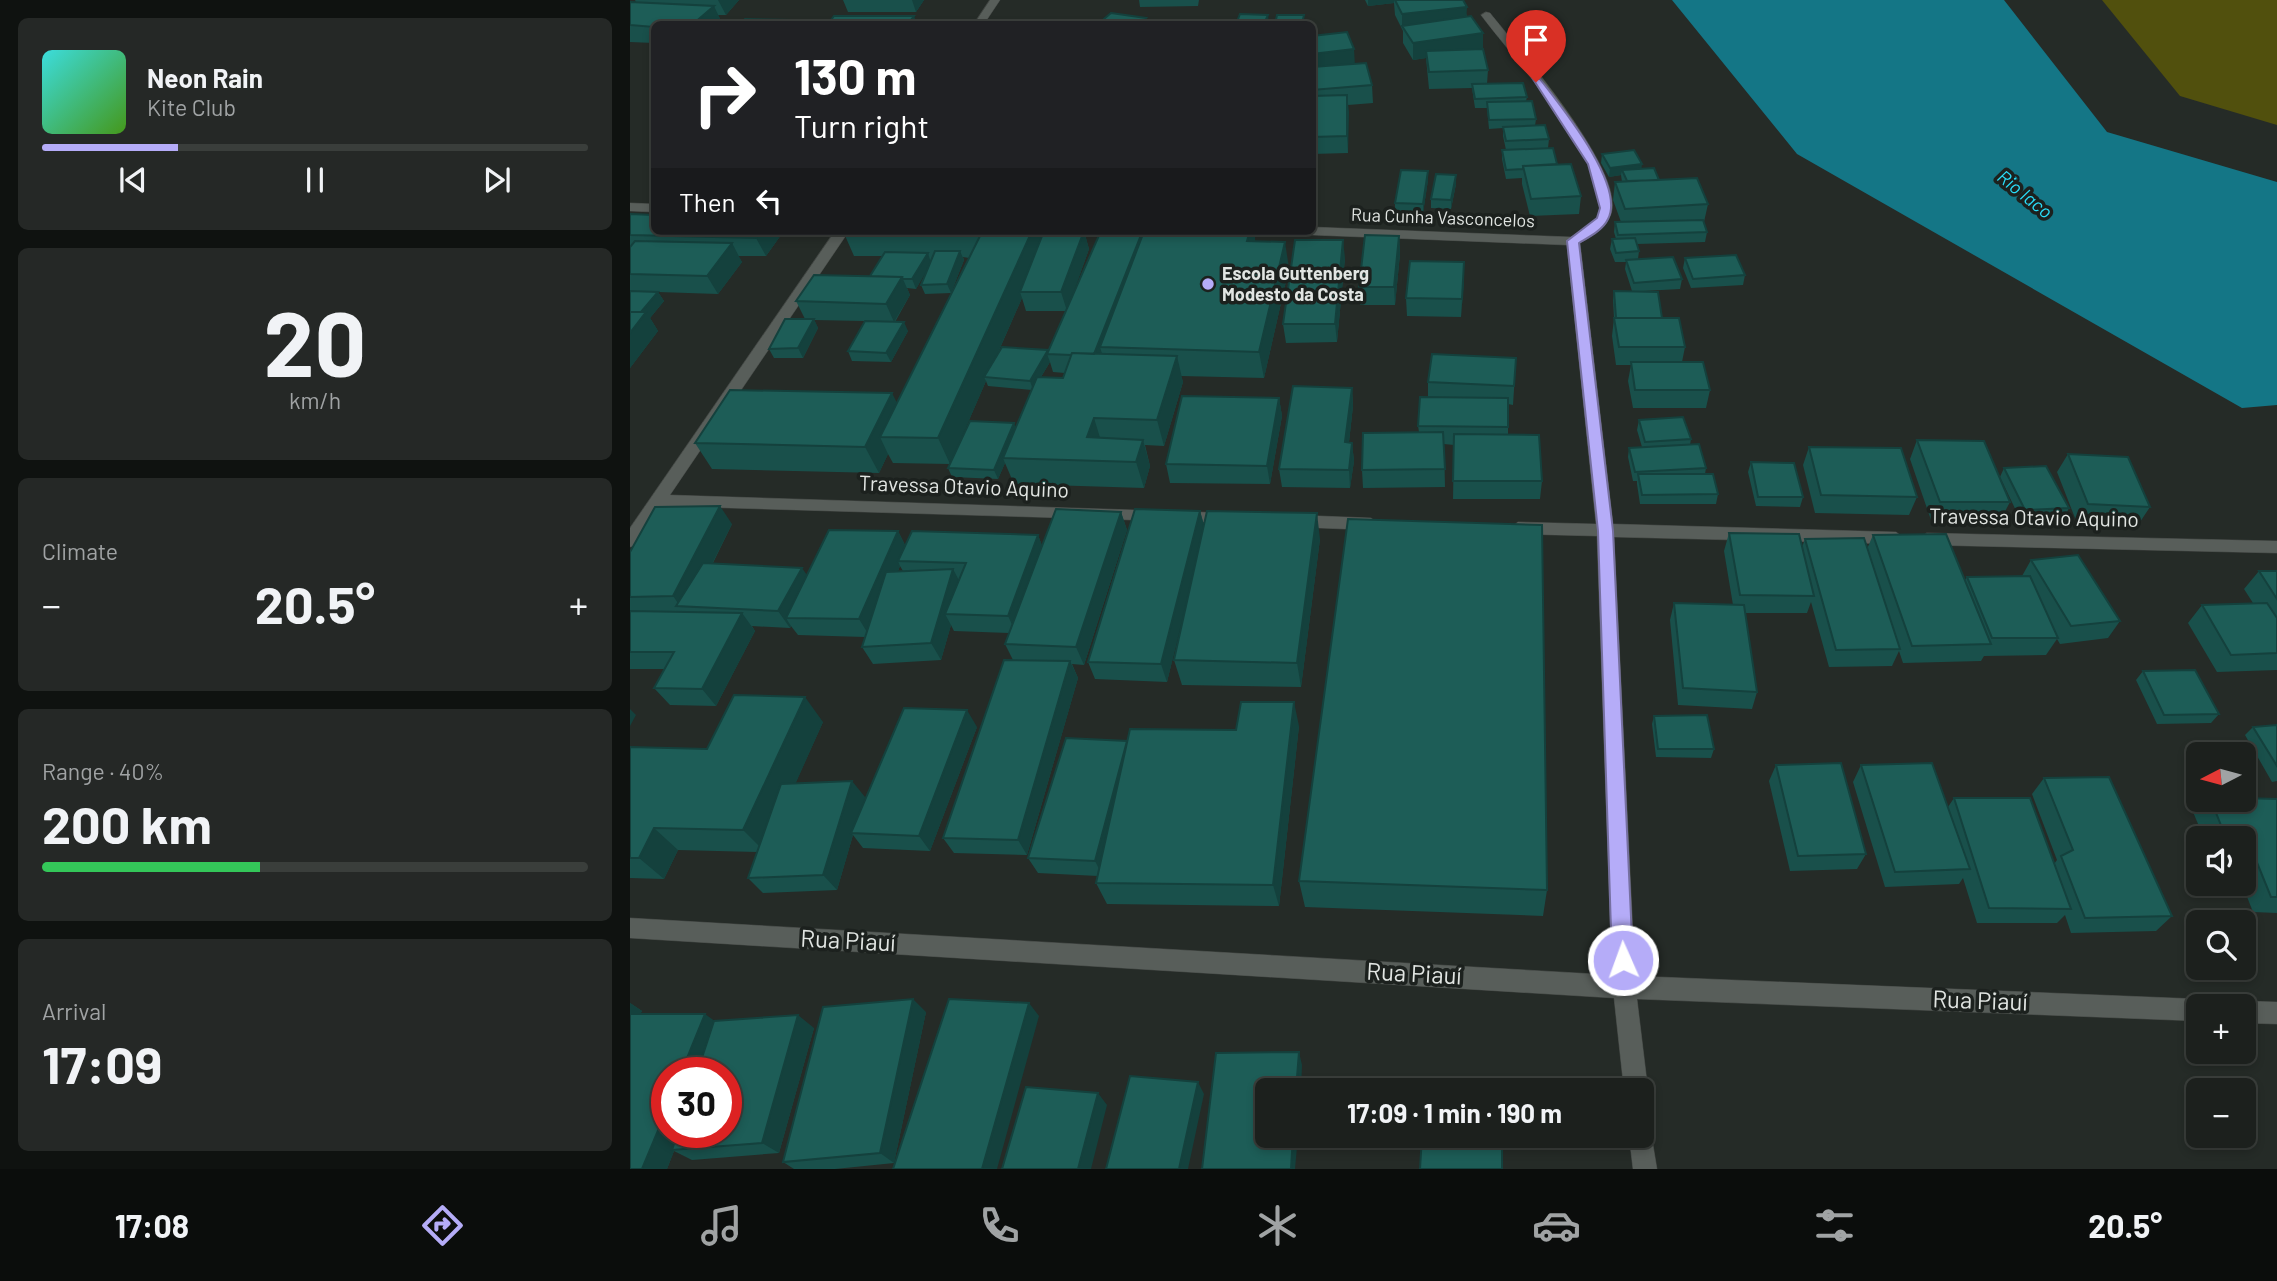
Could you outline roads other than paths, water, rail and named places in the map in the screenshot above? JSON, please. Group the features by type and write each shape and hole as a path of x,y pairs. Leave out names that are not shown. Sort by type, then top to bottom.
{"street":[{"path":"981,21 995,0"},
{"path":"1486,15 1575,131 1601,182 1606,208 1602,219 1589,232 1573,241 1605,531 1624,986 1635,1078"},
{"path":"630,207 651,208"},
{"name":"Rua Cunha Vasconcelos","path":"1316,231 1573,241"},
{"path":"630,541 839,235"},
{"name":"Travessa Otavio Aquino","path":"657,500 1243,519"},
{"path":"1271,520 1382,524"},
{"name":"Travessa Otavio Aquino","path":"1494,528 2277,547"},
{"name":"Rua Piauí","path":"630,928 1624,986 2186,1009"},
{"path":"2256,1012 2277,1013"},
{"path":"1643,1148 1645,1169"}],"water":[{"name":"Rio Iaco","path":"1672,0 2004,0 2107,132 2277,182 2277,405 2242,408 1797,154"}],"place":[{"name":"Escola Guttenberg Modesto da Costa","path":"1208,284"}]}
